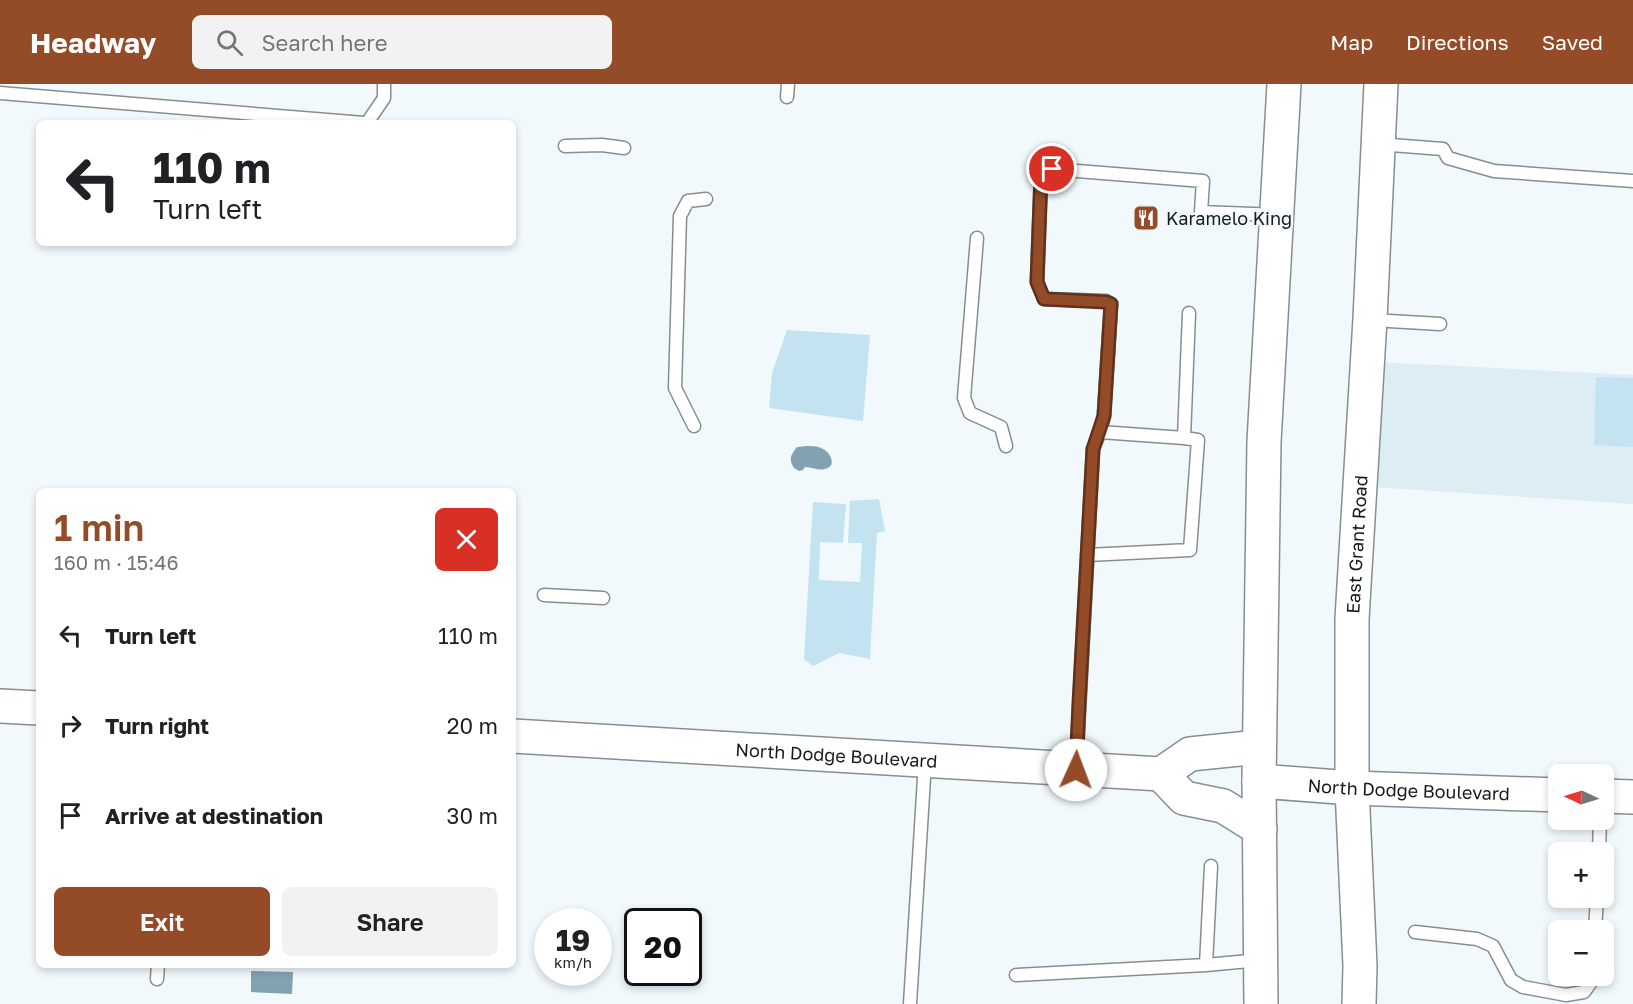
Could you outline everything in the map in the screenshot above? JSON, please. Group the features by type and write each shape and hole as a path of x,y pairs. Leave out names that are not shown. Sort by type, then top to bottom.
{"main road":[{"path":"1261,1004 1259,747 1264,442 1284,84"},
{"name":"East Grant Road","path":"1359,1004 1360,966 1352,788 1352,619 1381,84"},
{"path":"0,706 36,708"},
{"name":"North Dodge Boulevard","path":"516,736 1161,774"},
{"path":"1259,747 1190,754 1161,774 1184,798 1223,806 1260,829"},
{"name":"North Dodge Boulevard","path":"1259,781 1352,788 1548,795"},
{"path":"1614,796 1633,797"}],"lane":[{"path":"367,120 384,98 384,84"},
{"path":"0,93 328,120"},
{"path":"1377,144 1443,148 1448,158 1494,171 1633,180"},
{"path":"565,146 624,148"},
{"path":"1076,770 1093,449 1104,416 1111,304 1044,299 1037,282 1041,176 1052,169 1203,180 1201,212 1278,215"},
{"path":"694,426 675,388 680,216 688,201 706,199"},
{"path":"977,238 964,398 970,413 1001,427 1006,446"},
{"path":"1184,438 1189,313"},
{"path":"1370,320 1440,324"},
{"path":"1087,555 1190,550 1198,440 1100,432"},
{"path":"544,596 603,598"},
{"path":"910,1004 925,760"},
{"path":"1206,965 1211,866"},
{"path":"1415,932 1477,939 1493,946 1511,980 1523,987 1566,995 1584,992 1588,986"},
{"path":"1016,975 1261,960"},
{"path":"157,979 158,968"}],"shaded area":[{"path":"787,330 870,335 863,421 769,408 772,373"},
{"path":"1379,362 1633,375 1633,504 1372,487"},
{"path":"1596,377 1633,378 1633,447 1594,445"},
{"path":"807,446 824,450 830,455 831,465 822,469 805,467 799,471 794,468 791,460 793,452 797,447"},
{"path":"879,499 885,531 877,533 870,659 839,653 813,666 804,659 813,502 846,504 843,543 820,542 819,580 860,582 862,543 848,543 850,501"},
{"path":"251,971 293,972 292,994 251,992"}],"place":[{"name":"Karamelo King","path":"1146,218"}],"route":[{"path":"1052,169 1041,176 1037,282 1044,299 1111,304 1104,416 1093,449 1076,770"}]}
